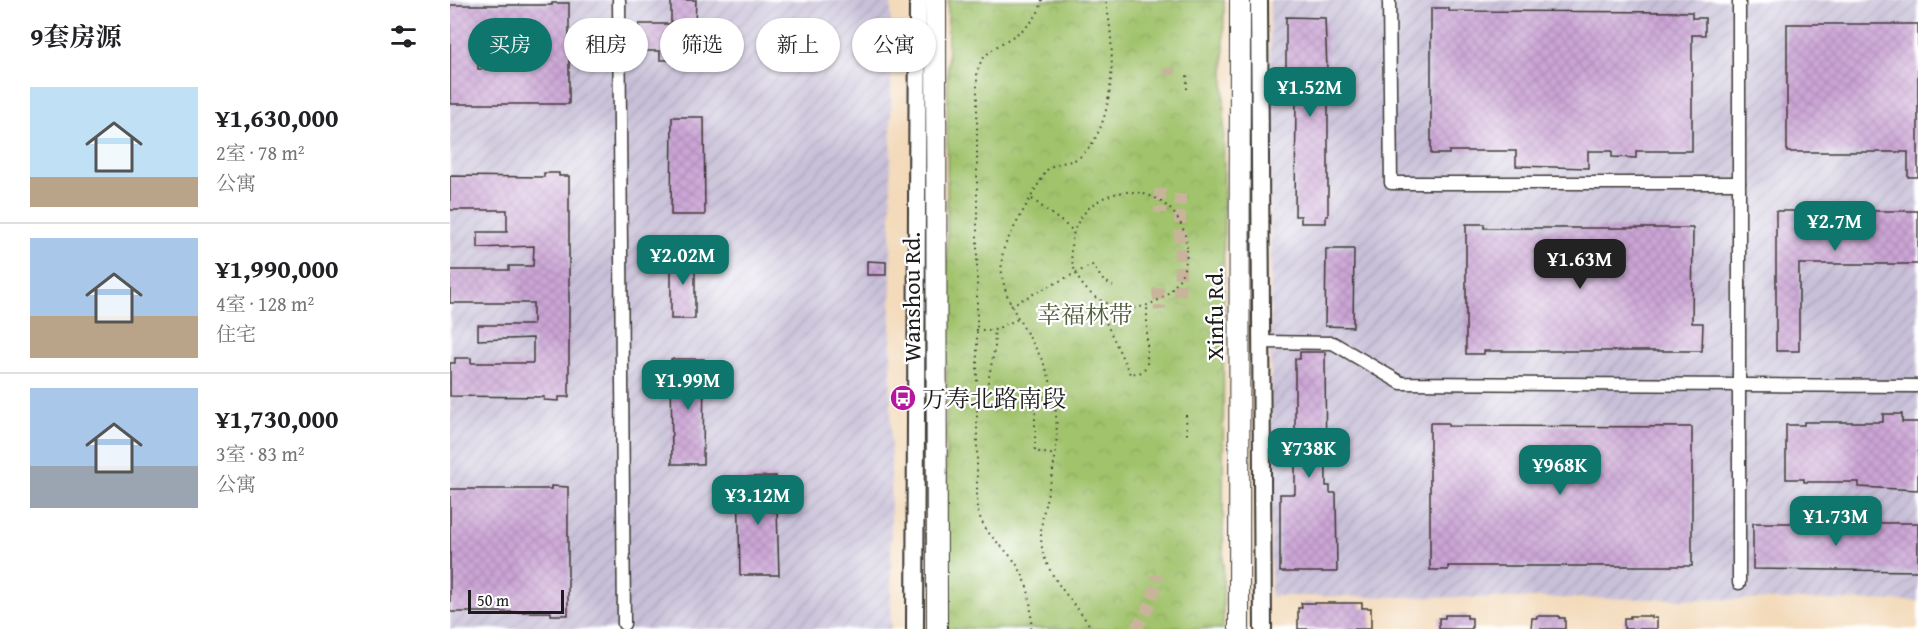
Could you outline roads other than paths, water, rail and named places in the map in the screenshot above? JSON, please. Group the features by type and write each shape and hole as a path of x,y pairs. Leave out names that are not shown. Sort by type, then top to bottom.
{"main road":[{"path":"915,629 918,0"},
{"name":"Wanshou Rd.","path":"936,0 937,629"},
{"name":"Xinfu Rd.","path":"1239,629 1240,0"},
{"path":"1259,0 1263,629"}],"street":[{"path":"619,0 624,624"},
{"path":"1389,0 1391,183 1739,183"},
{"path":"1739,0 1739,583"},
{"path":"1260,342 1333,343 1401,383 1918,386"}],"tunnel":[{"path":"1169,68 1170,75"},
{"path":"1160,189 1160,213"},
{"path":"1180,194 1180,303"},
{"path":"1158,288 1160,310"},
{"path":"1135,629 1150,604 1157,575"}],"place":[{"name":"万寿北路南段","path":"903,398"}],"park label":[{"name":"幸福林带","path":"1085,314"}]}
